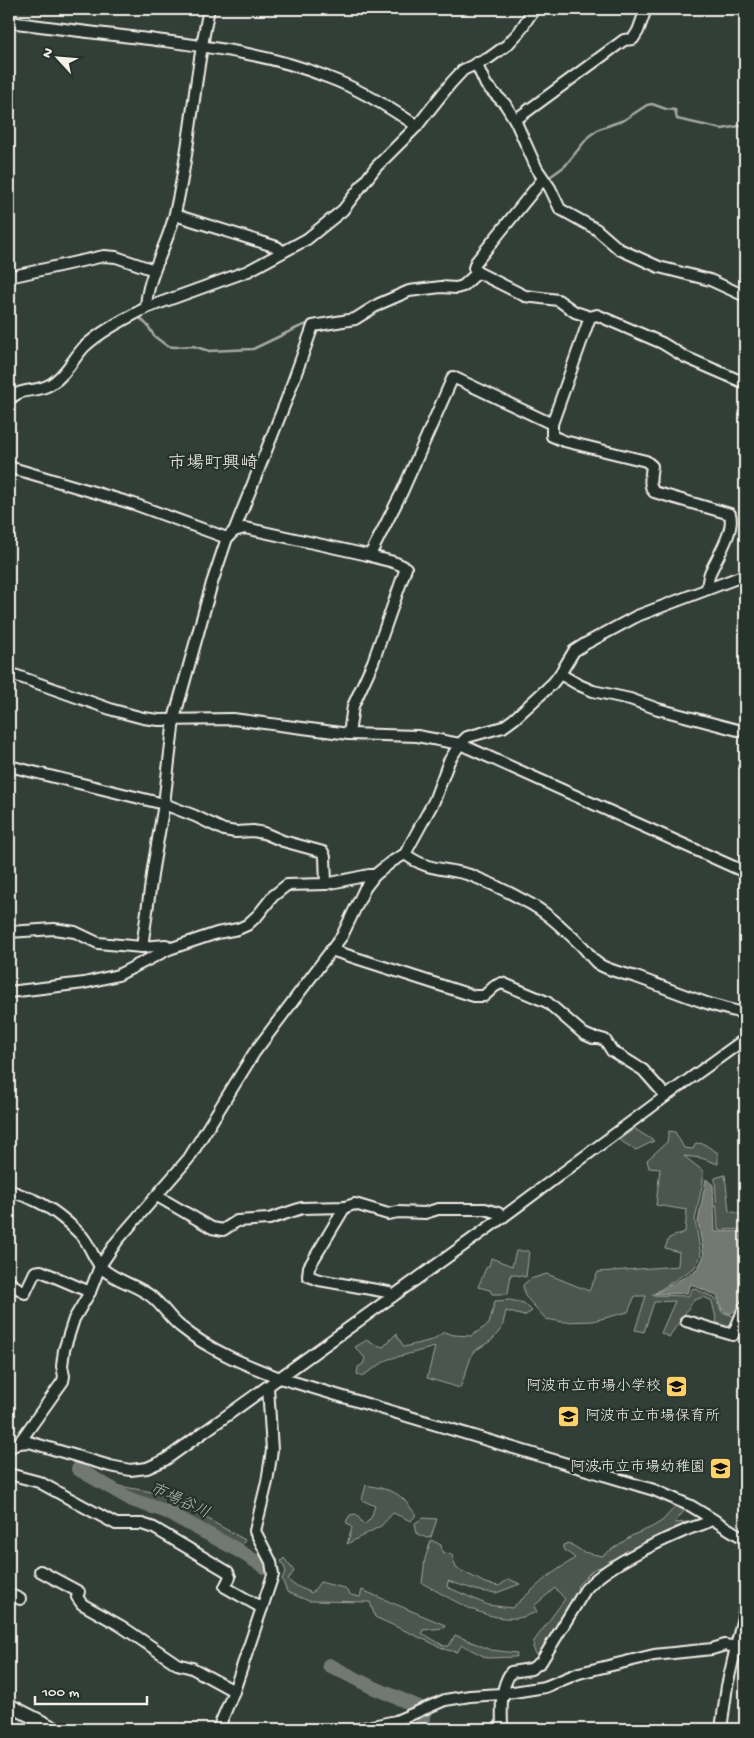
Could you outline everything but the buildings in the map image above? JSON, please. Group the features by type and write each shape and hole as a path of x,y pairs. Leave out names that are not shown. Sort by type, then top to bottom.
{"main road":[{"path":"9,1706 56,1729"}],"street":[{"path":"146,308 154,270 175,215 191,134 201,46 209,9"},
{"path":"9,400 18,391 37,390 53,383 87,345 106,331 146,308 248,271 307,240 343,210 376,167 417,126 451,82 464,70 490,58 507,45 519,32 534,9"},
{"path":"515,120 624,40 633,39 646,9"},
{"path":"9,22 201,46 290,64 325,76 384,104 417,126"},
{"path":"476,63 486,85 505,104 515,120 526,148 560,209 596,228 619,249 659,267 710,280 745,296"},
{"path":"142,947 152,868 164,804 174,719 212,583 286,401 313,326 355,319 379,304 409,291 464,286 475,275 476,262 543,179"},
{"path":"175,215 277,247 283,252"},
{"path":"9,277 104,256 116,257 154,270"},
{"path":"475,270 525,296 558,300 575,312 590,317 598,315 662,343 685,357 745,383"},
{"path":"590,317 552,424 552,436 564,441 646,461 652,466 650,484 654,492 730,514 732,520 730,529 709,576 707,589"},
{"path":"368,555 372,551 402,492 453,377 552,424"},
{"path":"9,467 231,534 245,528 368,555 402,565 406,568 373,662 354,706 349,734"},
{"path":"18,1443 63,1381 64,1350 74,1320 90,1292 100,1266 117,1241 189,1158 254,1053 342,936 365,888 375,875 405,854 434,801 449,761 460,744 467,737 503,727 514,719 560,674 574,651 584,644 637,616 745,575"},
{"path":"9,673 128,714 159,720 233,719 349,734 417,736 460,744 745,872"},
{"path":"560,674 579,686 593,691 630,699 658,709 745,732"},
{"path":"9,766 164,804 224,830 236,832 253,830 323,852 325,857 326,884"},
{"path":"405,854 417,863 431,868 451,870 471,876 528,902 544,913 604,968 638,978 682,995 745,1013"},
{"path":"9,992 84,983 118,975 169,949 216,933 238,930 258,915 273,896 287,885 326,884 369,874 375,875"},
{"path":"9,932 54,929 75,932 98,943 142,947 166,945 169,949"},
{"path":"331,950 474,996 484,996 495,986 502,983 537,997 547,1002 584,1034 592,1038 605,1040 612,1051 643,1070 666,1096"},
{"path":"9,1448 18,1443 29,1442 130,1470 147,1468 165,1460 503,1217 745,1039"},
{"path":"9,1190 48,1208 80,1234 100,1266 152,1298 181,1327 208,1345 254,1368 280,1378 654,1490 691,1506 745,1539"},
{"path":"156,1196 212,1228 223,1230 237,1221 269,1219 302,1208 345,1207 355,1204 388,1214 398,1212 425,1213 438,1209 485,1209 503,1217"},
{"path":"345,1207 310,1267 308,1276 319,1280 388,1292 393,1296"},
{"path":"9,1282 25,1293 35,1272 41,1271 90,1292"},
{"path":"686,1321 733,1335 745,1306"},
{"path":"218,1729 234,1690 273,1575 271,1562 255,1531 272,1450 268,1386"},
{"path":"9,1474 39,1482 116,1524 142,1524 154,1528 228,1572 230,1577 225,1586 262,1608"},
{"path":"502,1729 501,1694 505,1680 511,1672 531,1669 541,1662 593,1580 604,1572 664,1540 690,1528 707,1523 712,1519"},
{"path":"40,1571 79,1592 77,1597 82,1604 121,1626 177,1664 192,1668 234,1690"},
{"path":"9,1594 20,1599"},
{"path":"721,1729 728,1686 737,1647 742,1636 745,1608"},
{"path":"358,1729 396,1721 445,1700 544,1687 579,1673 654,1655 712,1649 725,1645 737,1647"}],"shaded area":[{"path":"635,1128 654,1141 636,1150 619,1140"},
{"path":"669,1131 675,1132 684,1148 693,1149 696,1143 704,1144 718,1153 718,1164 701,1158 684,1156 703,1171 703,1181 695,1220 701,1256 694,1268 652,1295 688,1296 693,1288 715,1298 722,1312 733,1316 740,1311 735,1323 727,1327 717,1323 712,1301 704,1297 694,1300 669,1337 661,1333 675,1301 654,1302 644,1332 635,1330 646,1296 635,1296 628,1312 593,1321 563,1322 546,1319 525,1296 523,1285 530,1279 547,1274 589,1291 598,1272 678,1266 679,1252 665,1248 669,1238 685,1232 687,1210 656,1205 660,1169 649,1168 647,1160 667,1142"},
{"path":"725,1175 729,1211 745,1215 745,1229 718,1230 715,1178"},
{"path":"706,1179 713,1185 715,1232 745,1231 745,1297 739,1308 730,1314 722,1310 717,1296 691,1284 687,1293 655,1294 697,1270 704,1256 698,1222"},
{"path":"516,1251 529,1251 526,1277 511,1274 508,1294 492,1294 490,1290 478,1287 491,1258 512,1266"},
{"path":"510,1300 524,1303 532,1311 524,1316 506,1311 502,1328 492,1340 473,1352 460,1388 427,1378 435,1347 389,1359 362,1376 357,1374 358,1367 363,1364 365,1358 355,1347 367,1340 383,1347 396,1334 404,1347 432,1340 444,1332 454,1335 471,1336 489,1324 495,1301"},
{"path":"366,1485 396,1493 416,1515 411,1521 393,1513 381,1526 347,1544 352,1528 346,1522 350,1515 356,1514 364,1525 371,1518 375,1506 362,1500"},
{"path":"119,1486 158,1493 245,1540 240,1549 167,1508 135,1498 118,1489"},
{"path":"676,1506 685,1510 674,1523 703,1521 669,1534 658,1535 613,1563 594,1569 577,1586 579,1593 548,1643 537,1657 533,1647 534,1641 565,1599 555,1588 534,1606 537,1612 521,1618 505,1618 468,1608 422,1583 425,1559 431,1540 441,1545 442,1552 452,1555 456,1568 485,1583 499,1586 509,1579 520,1584 496,1593 479,1591 448,1581 447,1587 488,1605 512,1608 547,1577 575,1558 563,1549 563,1545 569,1543 583,1552 602,1556 633,1535 662,1521"},
{"path":"423,1518 437,1519 431,1537 427,1538 417,1534 415,1523"},
{"path":"284,1558 294,1571 288,1580 294,1585 312,1593 320,1582 344,1588 351,1595 360,1597 362,1590 445,1625 444,1628 423,1630 422,1633 444,1646 449,1646 455,1635 491,1650 517,1653 516,1657 487,1658 462,1645 457,1652 447,1650 375,1617 370,1602 309,1601 287,1592 282,1579 286,1571 281,1561"}],"waterway":[{"path":"547,179 565,166 589,136 599,129 624,120 647,105 652,104 675,110 677,119 722,129 745,125"},
{"path":"139,317 154,336 167,346 193,346 209,351 253,349 310,323"},
{"name":"市場谷川","path":"78,1469 132,1500 165,1511 265,1567"},
{"name":"市場谷川","path":"329,1665 370,1686 419,1707"},
{"name":"市場谷川","path":"422,1729 424,1715"}],"place":[{"name":"阿波市立市場小学校","path":"677,1387"},
{"name":"阿波市立市場保育所","path":"569,1417"},
{"name":"阿波市立市場幼稚園","path":"721,1468"}],"district":[{"name":"市場町興崎","path":"213,464"}]}
